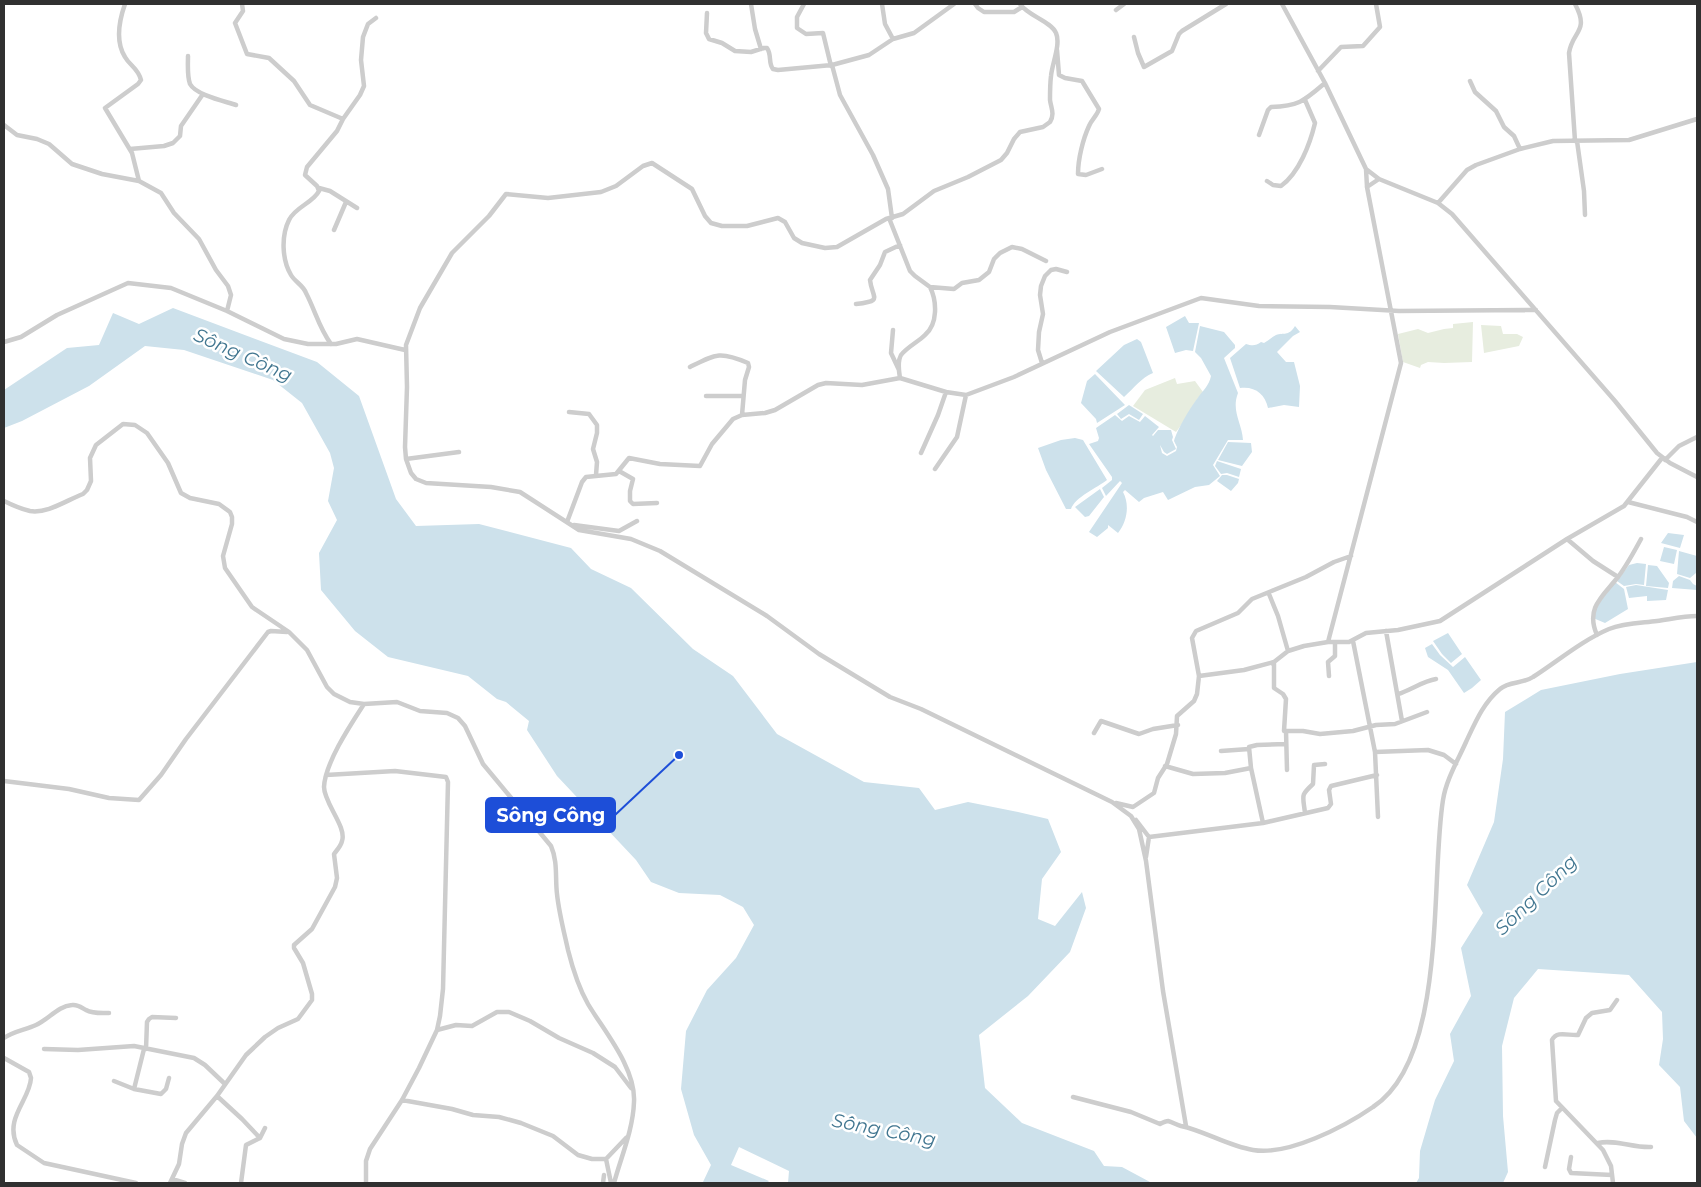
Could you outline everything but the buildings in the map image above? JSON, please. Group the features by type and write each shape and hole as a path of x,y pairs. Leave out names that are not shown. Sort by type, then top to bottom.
{"street":[{"path":"125,4 120,21 119,36 124,56 135,67 141,80 105,108 130,150 139,181"},
{"path":"242,4 243,11 236,23 247,54 268,58 294,81 310,106 342,119"},
{"path":"751,4 755,29 761,49"},
{"path":"804,4 797,17 797,28 806,34 823,33 840,95 888,189 890,218 912,274 930,287 954,289 962,283 979,280 989,272 994,259 1000,253 1012,247 1022,249 1046,261"},
{"path":"882,4 886,24 893,39"},
{"path":"707,13 706,33 709,39 722,43 735,51 751,52 767,48 771,55 771,66 773,69 832,66 869,55 893,39 914,33 954,4"},
{"path":"975,4 984,12 1014,12 1021,6 1054,29 1059,75 1082,81 1099,108 1088,127 1079,162 1078,174 1086,175 1102,169"},
{"path":"1116,10 1124,4"},
{"path":"1134,37 1144,67 1172,51 1182,31 1226,4"},
{"path":"1282,4 1325,83 1366,169 1367,187 1401,363 1328,642"},
{"path":"1318,71 1341,47 1363,46 1371,38 1380,27 1376,4"},
{"path":"1575,4 1580,12 1582,22 1570,46 1569,53 1576,141 1584,192 1585,215"},
{"path":"357,208 330,191 319,188 306,178 305,172 337,131 342,119 355,104 364,86 361,60 363,37 368,24 376,18"},
{"path":"1057,44 1051,74 1050,98 1053,112 1050,122 1043,127 1020,132 1001,160 968,178 934,191 903,214 890,218 842,245 832,248 808,244 798,240 791,234 785,222 778,218 747,226 716,225 708,220 692,189 652,163 643,166 616,186 601,192 548,198 506,194 489,216 452,253 420,308 405,350 407,387 404,436 406,459 411,473 421,482 491,487 520,492 568,523 586,532 631,539 666,554 723,591 767,616 819,654 890,697 921,710 1112,802 1141,825 1149,837 1146,861"},
{"path":"188,56 190,84 203,94 236,104"},
{"path":"1470,81 1475,92 1498,114 1504,128 1514,136 1520,149"},
{"path":"1259,135 1268,110 1271,107 1288,106 1305,100 1325,83"},
{"path":"130,150 174,144 180,136 181,126 203,94"},
{"path":"1267,181 1273,185 1281,186 1287,182 1300,162 1315,123 1305,100"},
{"path":"1438,203 1467,170 1520,149 1546,142 1629,140 1697,118"},
{"path":"4,125 17,135 38,139 49,144 66,160 74,164 102,174 139,181 161,193 174,213 199,239 216,270 230,290 227,311"},
{"path":"1366,169 1379,179 1438,203 1452,214 1615,400 1652,448 1663,459 1697,477"},
{"path":"1367,187 1379,179"},
{"path":"319,188 316,196 293,214 283,248 290,273 306,292 321,330 331,344"},
{"path":"334,230 346,202"},
{"path":"856,304 874,300 875,295 870,280 880,265 885,252 900,245"},
{"path":"1042,363 1038,350 1043,314 1040,295 1041,286 1045,276 1051,270 1056,269 1067,272"},
{"path":"4,342 21,337 57,315 128,283 171,288 227,311 280,338 304,343 331,344 357,340 405,350"},
{"path":"900,378 900,359 902,355 927,334 933,324 935,307 930,287"},
{"path":"568,523 583,479 586,477 612,475 619,471 630,458 660,464 700,466 712,444 733,418 775,410 822,384 858,385 900,378 946,392 966,395 1014,377 1110,332 1201,298 1259,306 1330,307 1390,311 1536,310"},
{"path":"893,330 891,353 899,371"},
{"path":"690,367 716,355 730,356 748,363 742,415"},
{"path":"921,453 938,416 946,392"},
{"path":"935,469 957,438 966,395"},
{"path":"706,396 744,396"},
{"path":"569,412 589,414 597,425 597,433 592,449 597,462 596,475"},
{"path":"4,501 22,509 37,511 83,494 91,481 90,458 93,449 118,426 135,425 147,432 152,438 168,463 181,493 190,498 219,504 230,512 232,524 223,556 225,568 252,607 289,632 310,655 327,687 342,699 364,704 397,702 420,711 447,713 458,718 465,726 483,764 548,841 556,859 557,894 569,952 587,1002 617,1050 628,1074 634,1102 627,1137 613,1183"},
{"path":"1199,676 1244,670 1274,662 1288,651 1328,642 1352,641 1366,633 1440,621 1628,502 1663,459 1679,446 1697,437"},
{"path":"406,459 459,452"},
{"path":"619,471 633,479 629,497 630,502 633,504 658,502"},
{"path":"1628,502 1687,517 1697,522"},
{"path":"568,523 620,531 637,521"},
{"path":"1567,539 1593,562 1618,577"},
{"path":"1597,635 1593,626 1592,614 1601,597 1618,577 1641,539"},
{"path":"1112,802 1136,807 1154,793 1178,725 1177,716 1196,698 1199,676 1192,641 1196,631 1235,615 1252,600 1351,556"},
{"path":"1269,594 1278,616 1288,651"},
{"path":"1073,1098 1131,1112 1160,1124 1167,1121 1186,1126 1252,1150 1265,1152 1297,1146 1330,1131 1374,1107 1398,1084 1413,1051 1430,981 1443,799 1476,719 1498,690 1508,685 1531,679 1564,654 1612,628 1633,623 1697,616"},
{"path":"1386,631 1402,721"},
{"path":"4,781 68,789 109,798 139,800 163,772 268,632 289,632"},
{"path":"1352,641 1375,752 1378,817"},
{"path":"1329,676 1328,662 1335,656 1335,642"},
{"path":"1274,662 1274,688 1283,694 1286,699 1283,729 1286,731 1288,770"},
{"path":"1398,694 1408,691 1428,680 1436,679"},
{"path":"185,1183 171,1181 179,1164 183,1138 186,1133 217,1096 249,1051 278,1028 298,1019 313,997 294,945 312,929 336,882 337,873 334,854 342,843 343,836 325,794 326,774 348,728 364,704"},
{"path":"1286,731 1300,730 1325,734 1357,730 1371,726 1391,725 1427,712"},
{"path":"1094,733 1101,721 1139,734 1153,729 1178,725"},
{"path":"1221,751 1249,749 1251,746 1257,745 1286,744"},
{"path":"1249,749 1262,823"},
{"path":"1375,752 1428,750 1444,755 1456,764"},
{"path":"1305,813 1303,794 1313,784 1314,765 1325,764"},
{"path":"1165,766 1193,774 1228,773 1251,768"},
{"path":"326,774 395,771 446,777 448,779 440,1016 437,1030 420,1068 402,1100 370,1148 366,1161 366,1183"},
{"path":"1149,837 1262,823 1330,807 1329,790 1331,786 1377,774"},
{"path":"1131,816 1139,830 1146,861 1163,991 1186,1126"},
{"path":"1613,1183 1608,1158 1598,1143 1556,1101 1552,1040 1553,1036 1557,1034 1578,1035 1586,1018 1592,1013 1610,1010 1617,1000"},
{"path":"4,1038 16,1031 35,1026 49,1018 58,1009 72,1004 92,1012 109,1013"},
{"path":"437,1030 456,1025 472,1026 498,1012 509,1012 527,1019 559,1038 600,1057 618,1070 632,1089"},
{"path":"134,1089 145,1049 146,1022 152,1017 176,1018"},
{"path":"44,1050 78,1050 130,1046 194,1058 205,1065 225,1084"},
{"path":"4,1058 29,1072 31,1078 14,1123 14,1140 17,1145 44,1163 136,1183"},
{"path":"114,1081 134,1089 161,1094 166,1089 169,1078"},
{"path":"217,1096 260,1138"},
{"path":"402,1100 521,1123 552,1136 578,1155 592,1159 606,1159 627,1137"},
{"path":"1545,1167 1554,1120 1562,1108"},
{"path":"241,1183 246,1146 260,1138 265,1128"},
{"path":"1598,1143 1606,1142 1643,1148 1651,1147"},
{"path":"1571,1157 1569,1169 1571,1173 1612,1175"},
{"path":"606,1159 613,1183"},
{"path":"603,1183 604,1175"}],"shaded area":[{"path":"1473,322 1472,362 1428,362 1421,365 1420,368 1403,362 1398,334 1418,329 1428,333 1453,328 1453,324"},
{"path":"1481,325 1501,326 1503,334 1517,334 1523,337 1519,346 1484,353"},
{"path":"1175,378 1177,384 1195,381 1203,392 1176,432 1133,406 1145,390"}],"water":[{"name":"Sông Công","path":"173,308 317,362 359,396 396,499 416,526 479,524 571,548 591,569 631,588 693,649 733,676 777,734 864,782 919,788 935,810 968,802 1048,819 1061,852 1042,879 1038,919 1055,926 1082,892 1086,908 1070,952 1028,996 979,1035 985,1088 1022,1123 1094,1151 1104,1166 1122,1167 1150,1182 1157,1183 788,1183 789,1171 739,1147 731,1165 769,1181 767,1183 704,1183 711,1165 694,1135 681,1089 686,1031 707,990 736,958 754,925 743,907 720,895 679,893 651,882 636,860 557,776 527,730 529,721 506,702 497,699 468,676 388,657 355,631 321,590 319,553 337,520 328,501 334,468 330,453 302,403 273,380 184,350 145,346 89,386 22,421 4,428 4,390 67,348 99,345 113,313 139,324"},
{"path":"1185,316 1189,323 1199,323 1193,351 1186,350 1175,353 1166,327"},
{"path":"1200,326 1224,332 1235,345 1235,348 1224,358 1238,393 1236,411 1243,440 1228,440 1213,465 1220,476 1209,485 1195,487 1168,500 1163,492 1144,498 1139,502 1125,490 1123,492 1127,508 1121,529 1118,533 1108,525 1108,528 1097,537 1089,532 1122,483 1120,481 1106,496 1102,488 1112,480 1112,477 1089,444 1098,441 1096,428 1115,415 1122,421 1129,416 1140,422 1145,416 1159,427 1153,436 1158,430 1171,430 1172,440 1176,449 1167,454 1160,445 1162,453 1167,456 1176,451 1177,447 1174,441 1178,431 1211,376 1201,358 1195,352"},
{"path":"1295,326 1300,332 1293,336 1277,352 1286,362 1294,362 1300,386 1299,407 1284,405 1268,408 1262,395 1258,392 1250,388 1240,388 1230,358 1246,344 1264,343 1276,335 1288,333"},
{"path":"1137,339 1141,342 1153,373 1141,380 1124,397 1096,371 1124,345"},
{"path":"1095,374 1125,405 1097,423 1096,419 1081,403 1087,381"},
{"path":"1129,405 1143,414 1139,420 1129,414 1121,419 1117,414"},
{"path":"1075,438 1083,440 1107,480 1077,501 1071,509 1066,509 1046,470 1038,448 1061,440"},
{"path":"1228,442 1251,443 1252,452 1242,466 1218,460"},
{"path":"1217,461 1241,469 1239,477 1227,473 1221,474 1215,466"},
{"path":"1222,475 1239,479 1231,491 1217,481"},
{"path":"1100,489 1104,497 1089,516 1085,517 1075,507"},
{"path":"1668,533 1684,535 1680,548 1661,543"},
{"path":"1664,547 1677,550 1674,564 1660,561"},
{"path":"1679,551 1697,556 1696,573 1690,578 1677,574"},
{"path":"1637,563 1646,564 1644,585 1624,586 1617,581 1629,565"},
{"path":"1648,565 1657,566 1669,583 1668,588 1646,586"},
{"path":"1679,576 1690,580 1697,586 1697,590 1672,588 1673,581"},
{"path":"1615,582 1624,589 1628,609 1605,623 1593,618 1597,606"},
{"path":"1636,585 1668,590 1666,600 1647,601 1647,596 1629,598 1626,587"},
{"path":"1448,633 1462,654 1451,663 1433,641"},
{"path":"1432,644 1440,655 1453,667 1465,657 1481,680 1464,693 1448,670 1428,657 1425,648"},
{"name":"Sông Công","path":"1697,662 1697,1138 1684,1121 1680,1087 1659,1065 1663,1039 1662,1012 1629,975 1538,969 1514,998 1502,1046 1503,1116 1508,1172 1503,1183 1416,1183 1419,1178 1420,1151 1435,1100 1454,1061 1450,1034 1471,996 1461,948 1483,913 1467,885 1494,822 1503,759 1505,712 1541,690 1620,674"}],"place":[{"name":"Sông Công","path":"679,755"}]}
